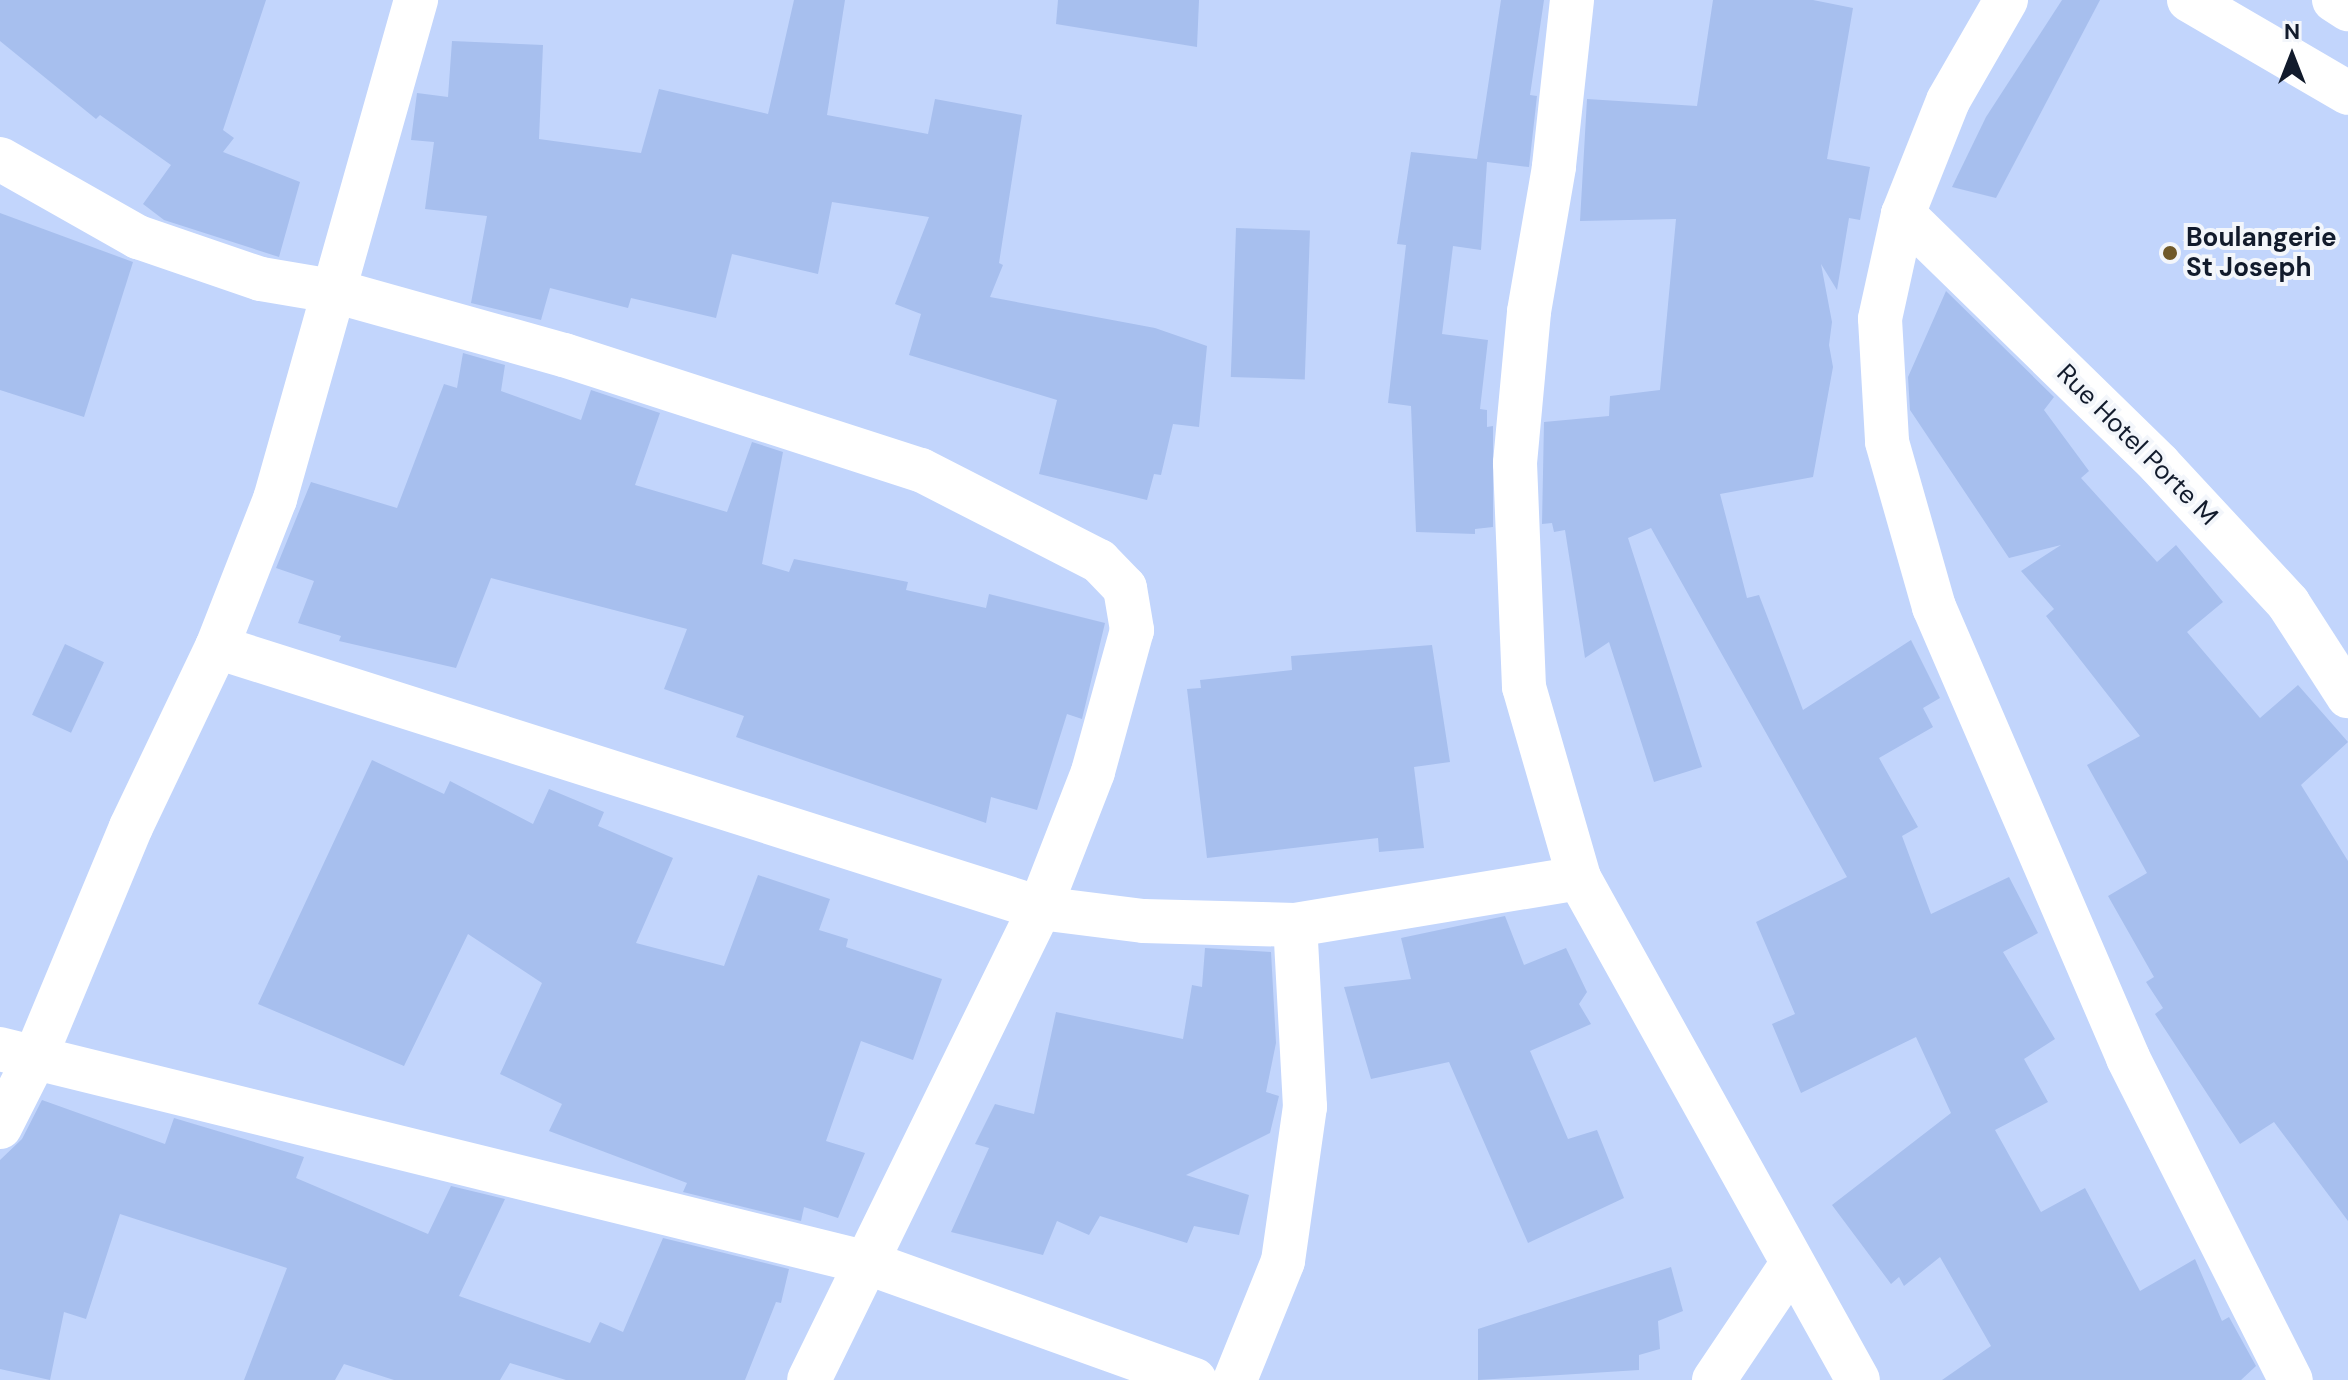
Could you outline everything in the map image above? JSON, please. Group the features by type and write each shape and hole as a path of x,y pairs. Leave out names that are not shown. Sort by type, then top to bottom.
{"main road":[{"path":"0,1127 17,1055 217,647 275,499 338,292 416,0"},
{"path":"1572,0 1554,167 1529,312 1515,463 1524,687 1579,878 1790,1267 1858,1380"},
{"path":"2006,0 1948,101 1903,214 1880,319 1887,442 1934,607 2128,1058 2291,1380"},
{"path":"2189,0 2348,93"},
{"path":"2334,0 2348,9"},
{"path":"0,159 138,237 261,279 338,292 564,355 921,470 1099,561 1125,588 1132,630 1093,772 1040,908 809,1380"},
{"name":"Rue Hotel Porte M","path":"1903,214 2159,464 2288,603 2348,696"},
{"path":"217,647 1040,908 1143,921 1295,925 1579,878"},
{"path":"1235,1380 1283,1261 1305,1107 1295,925"},
{"path":"17,1055 868,1263 1195,1380"},
{"path":"1714,1380 1790,1267"}],"building":[{"path":"0,0 266,0 223,130 234,138 223,152 300,182 279,257 164,220 143,204 171,165 100,115 96,119 0,41"},
{"path":"794,0 845,0 827,115 928,134 935,99 1022,115 999,263 1003,265 990,297 1155,328 1207,346 1199,427 1173,424 1161,475 1154,474 1147,500 1039,474 1057,400 909,355 921,314 895,304 929,217 832,202 818,274 732,254 716,318 631,298 628,308 550,288 541,320 471,303 487,216 425,209 434,142 411,140 417,93 448,97 452,41 543,45 539,139 641,153 659,89 768,114"},
{"path":"1058,0 1199,0 1197,47 1056,24"},
{"path":"1501,0 1544,0 1530,95 1537,96 1529,167 1487,162 1481,250 1453,246 1442,334 1488,340 1480,409 1487,410 1487,427 1493,426 1493,527 1475,529 1475,534 1416,532 1411,406 1388,403 1406,245 1397,244 1411,152 1477,159"},
{"path":"1713,0 1813,0 1853,8 1827,159 1870,167 1860,220 1849,218 1837,290 1821,264 1832,322 1829,345 1833,367 1813,477 1720,494 1747,598 1759,595 1803,710 1911,640 1940,698 1923,708 1933,727 1879,758 1918,827 1902,836 1931,914 2009,877 2038,933 2003,952 2055,1039 2024,1059 2048,1102 1995,1130 2041,1212 2085,1188 2140,1291 2195,1259 2222,1321 2229,1317 2256,1366 2241,1380 1942,1380 1991,1346 1940,1257 1904,1286 1899,1277 1891,1284 1832,1205 1951,1113 1916,1037 1801,1093 1772,1024 1795,1014 1756,922 1847,877 1651,528 1628,538 1702,767 1654,782 1609,642 1585,658 1565,530 1554,532 1552,523 1542,524 1544,422 1609,416 1610,396 1660,390 1676,219 1580,221 1587,99 1697,106"},
{"path":"2062,0 2100,0 1996,198 1952,187 1986,117"},
{"path":"0,213 133,262 84,417 0,390"},
{"path":"1236,228 1310,231 1305,379 1231,377"},
{"path":"1946,291 2054,397 2044,410 2089,471 2081,478 2157,562 2176,545 2223,602 2187,632 2260,718 2298,685 2348,742 2301,785 2348,861 2348,1221 2274,1122 2240,1144 2155,1014 2163,1008 2146,982 2154,977 2108,896 2147,873 2087,765 2140,736 2046,616 2054,609 2021,571 2061,545 2009,558 1910,410 1908,377"},
{"path":"463,353 505,365 501,391 581,420 591,390 660,413 635,485 727,512 752,442 783,452 762,564 789,572 794,559 908,582 906,590 986,608 989,594 1105,623 1082,719 1067,714 1037,810 991,797 986,823 736,737 744,716 664,689 687,629 491,578 456,668 339,641 341,636 298,623 314,581 276,568 311,482 397,508 444,384 457,388"},
{"path":"65,644 104,662 71,733 32,715"},
{"path":"1432,645 1450,762 1414,767 1424,848 1379,852 1378,838 1207,858 1187,689 1201,688 1200,680 1292,670 1291,656"},
{"path":"372,760 444,794 450,781 533,824 549,789 604,812 598,826 673,858 636,943 724,966 758,875 830,899 819,930 848,939 846,947 942,979 913,1060 861,1041 826,1141 865,1153 838,1218 804,1207 801,1221 683,1192 687,1183 549,1131 562,1104 500,1074 542,983 468,934 404,1066 258,1004"},
{"path":"1505,916 1524,965 1566,948 1587,992 1579,1004 1591,1024 1530,1051 1568,1139 1597,1130 1624,1198 1528,1243 1449,1062 1371,1079 1344,987 1411,979 1401,938"},
{"path":"1205,948 1271,952 1276,1043 1266,1092 1279,1096 1270,1133 1186,1175 1249,1195 1239,1235 1194,1226 1187,1243 1100,1216 1089,1235 1057,1221 1043,1255 951,1232 989,1148 975,1144 995,1104 1034,1114 1056,1012 1183,1039 1192,985 1202,987"},
{"path":"42,1100 165,1144 174,1118 304,1157 296,1178 428,1234 451,1186 505,1199 459,1296 590,1343 600,1322 623,1332 663,1238 789,1269 781,1303 776,1302 745,1380 566,1380 510,1363 500,1380 394,1380 344,1364 335,1380 244,1380 287,1268 120,1214 86,1319 64,1312 50,1380 0,1369 0,1160 22,1139"},
{"path":"1671,1267 1683,1311 1658,1321 1660,1349 1639,1355 1639,1370 1478,1380 1478,1329"}],"place":[{"name":"Boulangerie St Joseph","path":"2170,253"}]}
